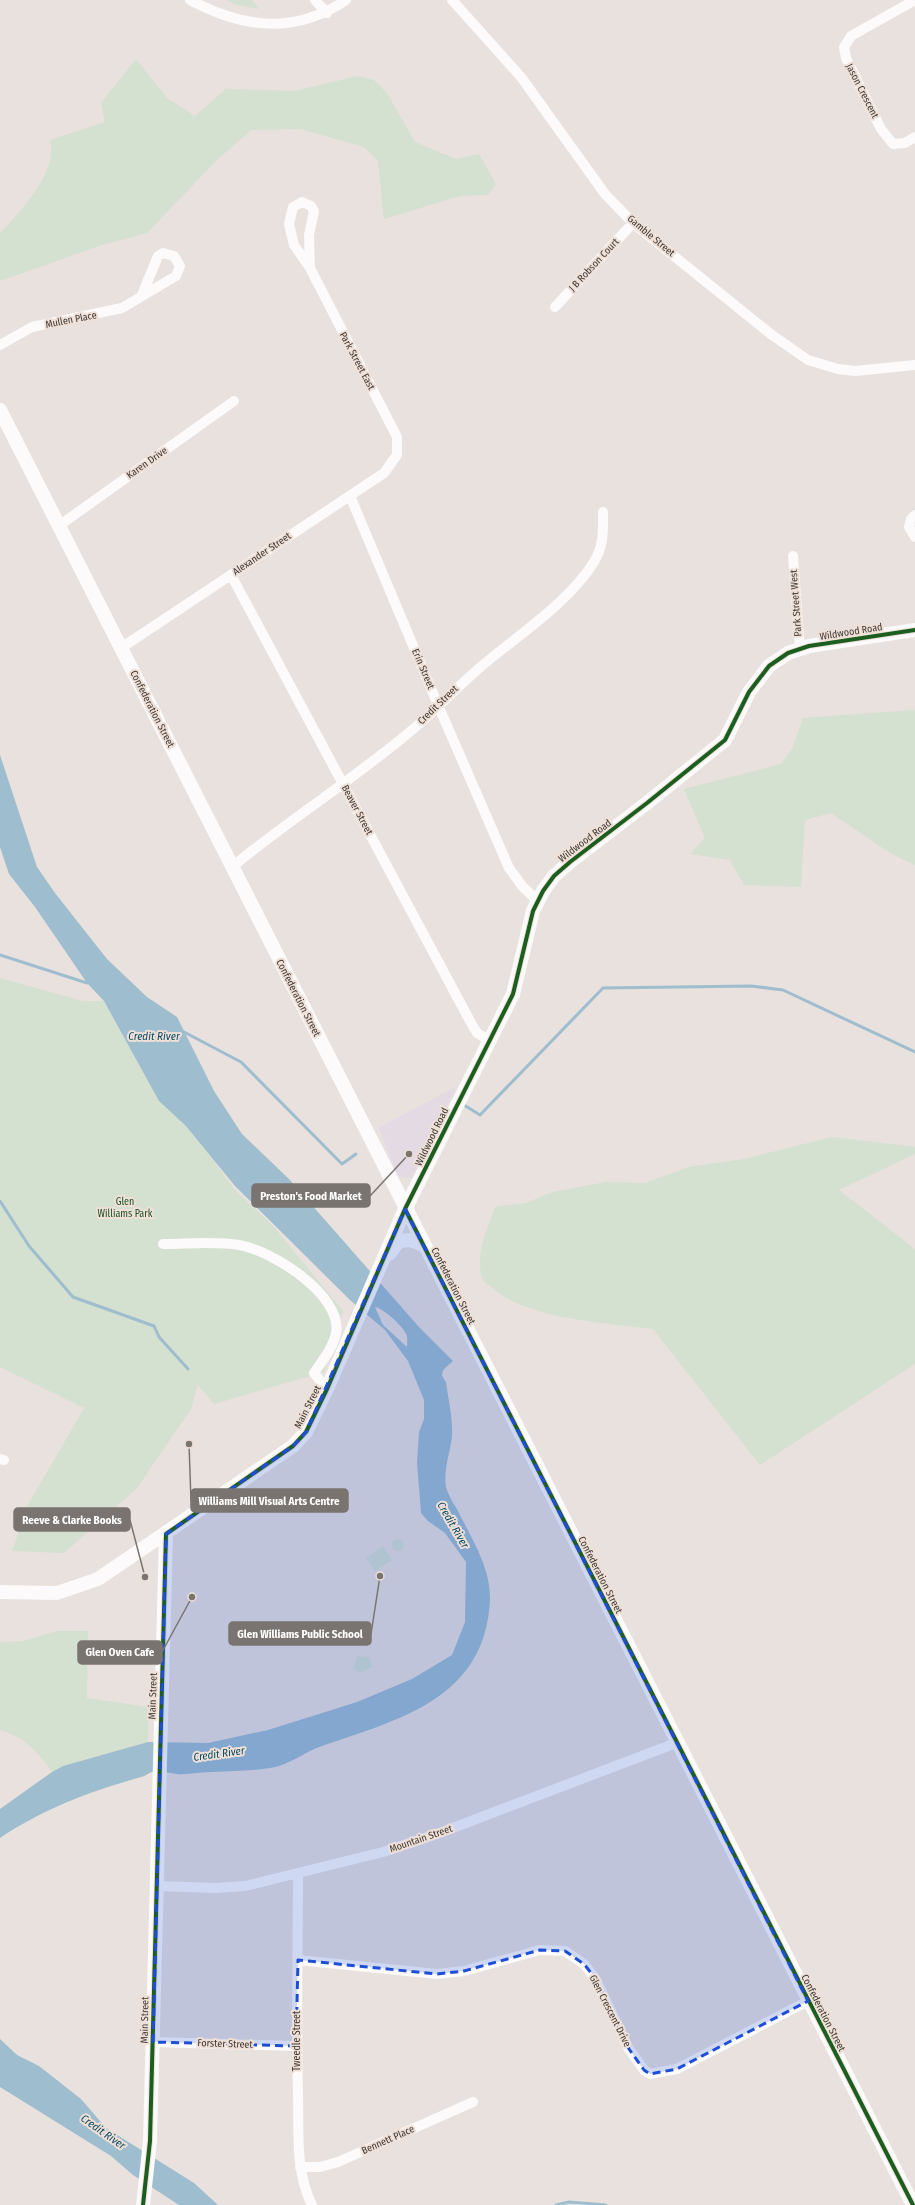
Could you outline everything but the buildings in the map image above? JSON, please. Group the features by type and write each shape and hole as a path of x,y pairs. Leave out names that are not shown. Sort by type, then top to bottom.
{"street":[{"path":"190,0 242,21 260,24 305,20 327,13 346,0"},
{"path":"315,0 327,13"},
{"name":"Gamble Street","path":"452,0 521,77 605,194 633,222 772,335 808,360 838,369 855,371 915,365"},
{"name":"Jason Crescent","path":"915,0 851,36 844,47 846,58 885,134 893,144 904,144 915,137"},
{"name":"Park Street East","path":"310,268 309,235 314,211 311,206 302,202 293,207 289,224 290,234 299,255 310,268 352,354 394,428 398,443 397,455"},
{"name":"J B Robson Court","path":"555,307 633,222"},
{"name":"Mullen Place","path":"0,345 32,328 111,312 122,308 142,295"},
{"name":"Karen Drive","path":"60,525 234,401"},
{"name":"Confederation Street","path":"0,410 60,525 676,1743 913,2205"},
{"name":"Alexander Street","path":"121,648 384,473 397,455"},
{"name":"Erin Street","path":"350,496 438,706 509,868 522,887 538,901"},
{"name":"Credit Street","path":"232,867 344,784 412,729 456,688 548,612 587,573 595,561 602,543 603,512"},
{"path":"915,515 911,519 909,527 915,537"},
{"name":"Park Street West","path":"793,556 800,650"},
{"name":"Beaver Street","path":"231,575 470,1021 477,1032 488,1040"},
{"name":"Wildwood Road","path":"405,1209 512,994 530,922 538,901 554,876 564,866 647,803 726,740 750,692 769,666 788,654 809,646 915,630"},
{"name":"Main Street","path":"144,2199 150,2141 158,1784 166,1534 293,1446 306,1432 327,1389 405,1209"},
{"path":"380,1267 399,1241 410,1240 423,1245"},
{"path":"163,1244 238,1245 261,1250 307,1280 328,1304 333,1314 336,1333 329,1351 314,1373 327,1389"},
{"path":"0,1592 57,1593 98,1580 166,1534"},
{"name":"Mountain Street","path":"156,1886 224,1888 245,1886 383,1852 437,1834 676,1743"},
{"name":"Tweedle Street","path":"298,1874 296,2046 300,2167 305,2191 312,2205"},
{"name":"Glen Crescent Drive","path":"298,1960 437,1974 464,1970 540,1950 565,1951 584,1964 595,1978 629,2049 644,2070 650,2074 677,2069 808,2001"},
{"name":"Forster Street","path":"153,2042 296,2046"},
{"name":"Bennett Place","path":"300,2167 320,2167 338,2162 473,2102"}],"highlighted area":[{"path":"405,1209 808,2001 677,2069 650,2074 644,2070 629,2049 595,1978 584,1964 565,1951 540,1950 464,1971 437,1974 298,1960 296,2046 153,2042 166,1534 293,1446 306,1432"}],"shaded area":[{"path":"457,1086 412,1178 398,1176 379,1128"}],"green space":[{"path":"227,0 252,0 259,9 236,5"},
{"path":"136,59 167,98 195,116 226,89 295,91 357,76 374,80 387,93 415,142 456,159 479,154 496,184 488,195 460,196 384,219 378,161 364,147 300,129 251,130 217,160 147,233 102,245 0,281 0,233 27,203 43,178 49,165 51,152 50,140 105,122 101,103"},
{"path":"915,710 915,865 890,853 831,813 805,820 801,887 744,885 730,860 690,854 705,838 684,789 781,764 792,749 803,718"},
{"name":"Glen Williams Park","path":"0,978 83,1001 104,1001 159,1101 192,1130 234,1189 274,1227 343,1311 324,1372 214,1404 198,1385 191,1409 137,1488 64,1553 12,1551 29,1503 84,1408 0,1367"},
{"path":"832,1137 915,1147 915,1154 839,1190 915,1249 915,1364 760,1465 653,1329 567,1318 545,1313 524,1306 505,1297 486,1283 482,1278 480,1268 481,1250 495,1207 526,1203 552,1192 606,1182 645,1183 689,1167 744,1159"},
{"path":"400,1539 403,1540 403,1550 396,1551 393,1550 392,1543 393,1540"},
{"path":"383,1546 392,1560 375,1571 366,1558"},
{"path":"57,1631 88,1631 87,1698 149,1707 148,1742 63,1766 52,1772 36,1751 30,1746 17,1737 0,1730 0,1642 24,1641"},
{"path":"357,1656 369,1657 372,1667 359,1673 353,1668"}],"water":[{"name":"Credit River","path":"0,755 37,867 55,893 107,959 147,997 177,1017 214,1091 242,1134 289,1179 419,1327 453,1361 442,1372 443,1378 446,1382 452,1428 446,1467 446,1487 484,1564 490,1600 485,1634 473,1661 455,1683 433,1700 408,1714 380,1726 315,1749 284,1764 270,1768 186,1774 152,1772 143,1777 104,1788 68,1802 33,1818 0,1838 0,1809 52,1772 63,1766 148,1742 208,1743 268,1730 357,1702 412,1679 452,1655 465,1622 466,1562 445,1533 428,1521 421,1513 417,1463 419,1432 424,1419 424,1400 408,1361 385,1330 351,1301 235,1186 186,1126 159,1101 104,1001 87,983 35,907 9,874 0,847","holes":["375,1307 379,1308 404,1330 407,1335 407,1347 383,1325"]},
{"name":"Credit River","path":"0,2039 17,2055 39,2066 81,2099 106,2128 194,2183 218,2205 179,2205 133,2175 111,2156 0,2087"}],"waterway":[{"path":"0,955 87,983"},
{"path":"464,1105 480,1115 603,988 751,986 783,990 915,1052"},
{"path":"184,1032 241,1062 342,1164 356,1154"},
{"path":"0,1201 29,1246 73,1297 154,1326 159,1337 188,1369"},
{"path":"556,2205 569,2202 606,2205"}],"cycle path":[{"path":"143,2205 150,2141 166,1534 293,1446 306,1432 327,1389 405,1209 513,994 533,911 543,891 554,876 725,740 749,692 769,666 788,653 809,646 915,630"},
{"path":"405,1209 913,2205"}],"place":[{"name":"Preston's Food Market","path":"409,1154"},
{"name":"Williams Mill Visual Arts Centre","path":"189,1444"},
{"name":"Glen Williams Public School","path":"380,1576"},
{"name":"Reeve & Clarke Books","path":"145,1577"},
{"name":"Glen Oven Cafe","path":"192,1597"}]}
